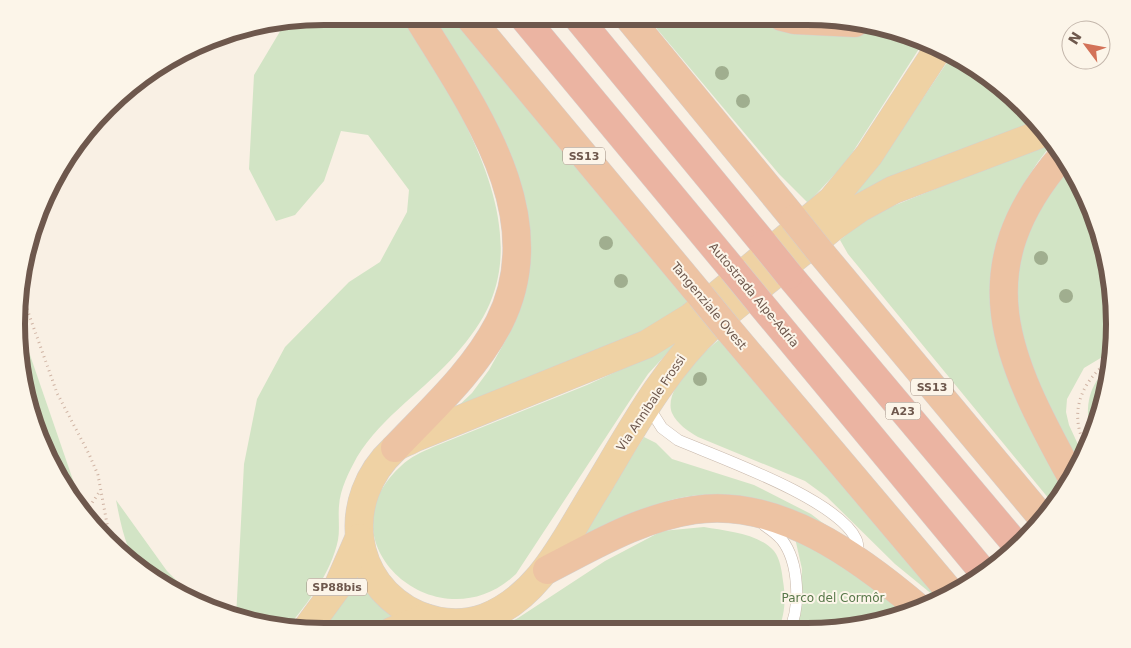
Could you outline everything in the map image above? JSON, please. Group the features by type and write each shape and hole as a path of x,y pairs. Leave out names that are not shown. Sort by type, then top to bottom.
{"highway":[{"path":"395,448 455,385 486,345 507,303 513,283 515,262 513,203 499,159 465,95 422,25"},
{"name":"Tangenziale Ovest","path":"475,25 947,588"},
{"name":"Autostrada Alpe-Adria","path":"530,25 980,568"},
{"name":"A23","path":"584,25 789,275 1013,540"},
{"name":"SS13","path":"635,25 1038,513"},
{"path":"1058,162 1044,177 1024,211 1010,245 1003,280 1005,322 1016,366 1047,432 1068,470"},
{"path":"547,570 615,534 644,523 694,510 720,508 741,511 794,524 858,560 913,603"}],"main road":[{"name":"Via Annibale Frossi","path":"450,623 426,618 397,603 386,593 368,569 360,538 360,508 365,491 377,469 395,448 414,438 647,344 691,317 832,200 845,186 869,155 935,54"},
{"name":"Via Annibale Frossi","path":"463,623 504,609 520,598 547,570 668,374 697,339 833,226 893,190 1038,135"},
{"name":"Via Annibale Frossi","path":"311,622 338,586 360,538"},
{"path":"413,623 426,618"}],"lane":[{"path":"648,405 662,428 678,440 784,486 836,516 850,529 856,540 858,560"},
{"path":"741,511 774,532 783,541 792,560 795,596 790,623"}],"path":[{"path":"26,306 57,393 90,454 101,491 108,530"},
{"path":"1083,439 1078,422 1078,407 1081,393 1095,372 1103,366"},
{"path":"89,509 101,491"}],"green space":[{"path":"324,25 410,25 462,117 479,154 492,192 500,230 500,267 490,303 483,317 456,354 391,416 367,442 357,457 341,493 339,532 335,552 318,587 293,621 236,610 244,464 257,399 285,347 349,282 380,262 407,212 409,190 368,135 341,131 324,181 295,215 276,221 249,169 254,75 282,29"},
{"path":"430,25 466,25 693,301 629,340 455,409 472,393 489,370 509,334 519,305 524,215"},
{"path":"654,25 772,25 787,30 850,34 866,31 884,35 920,48 847,161 808,203 779,174"},
{"path":"948,61 989,87 1030,125 841,207 878,165"},
{"path":"1046,144 1049,148 1034,167 1012,207 997,250 1065,475 1049,499 848,254 840,240 867,218"},
{"path":"1064,171 1090,228 1100,266 1106,324 1104,356 1084,368 1067,399 1066,412 1069,425 1079,447 1074,459 1030,375 1013,283 1028,222"},
{"path":"721,338 936,594 933,595 895,564 827,497 805,481 698,437 677,421 672,413 673,393 687,371"},
{"path":"680,339 648,374 516,574 486,594 454,599 424,592 398,576 380,553 373,525 379,495 401,466 416,455 587,385 644,359"},
{"path":"26,343 76,491 56,456 41,420 31,382"},
{"path":"1101,376 1089,422 1088,405 1096,381"},
{"path":"644,437 656,443 672,459 754,485 811,514 836,533 770,503 741,497 690,496 643,510 597,533 573,548"},
{"path":"116,500 167,571 184,588 158,573 131,552 121,523"},
{"path":"704,527 751,537 767,545 778,557 782,574 784,606 780,623 508,623 605,561 662,531"},
{"name":"Parco del Cormôr","path":"795,538 839,563 900,608 846,620 799,623 802,569"},
{"path":"357,576 374,600 398,619 389,623 321,623"}]}
